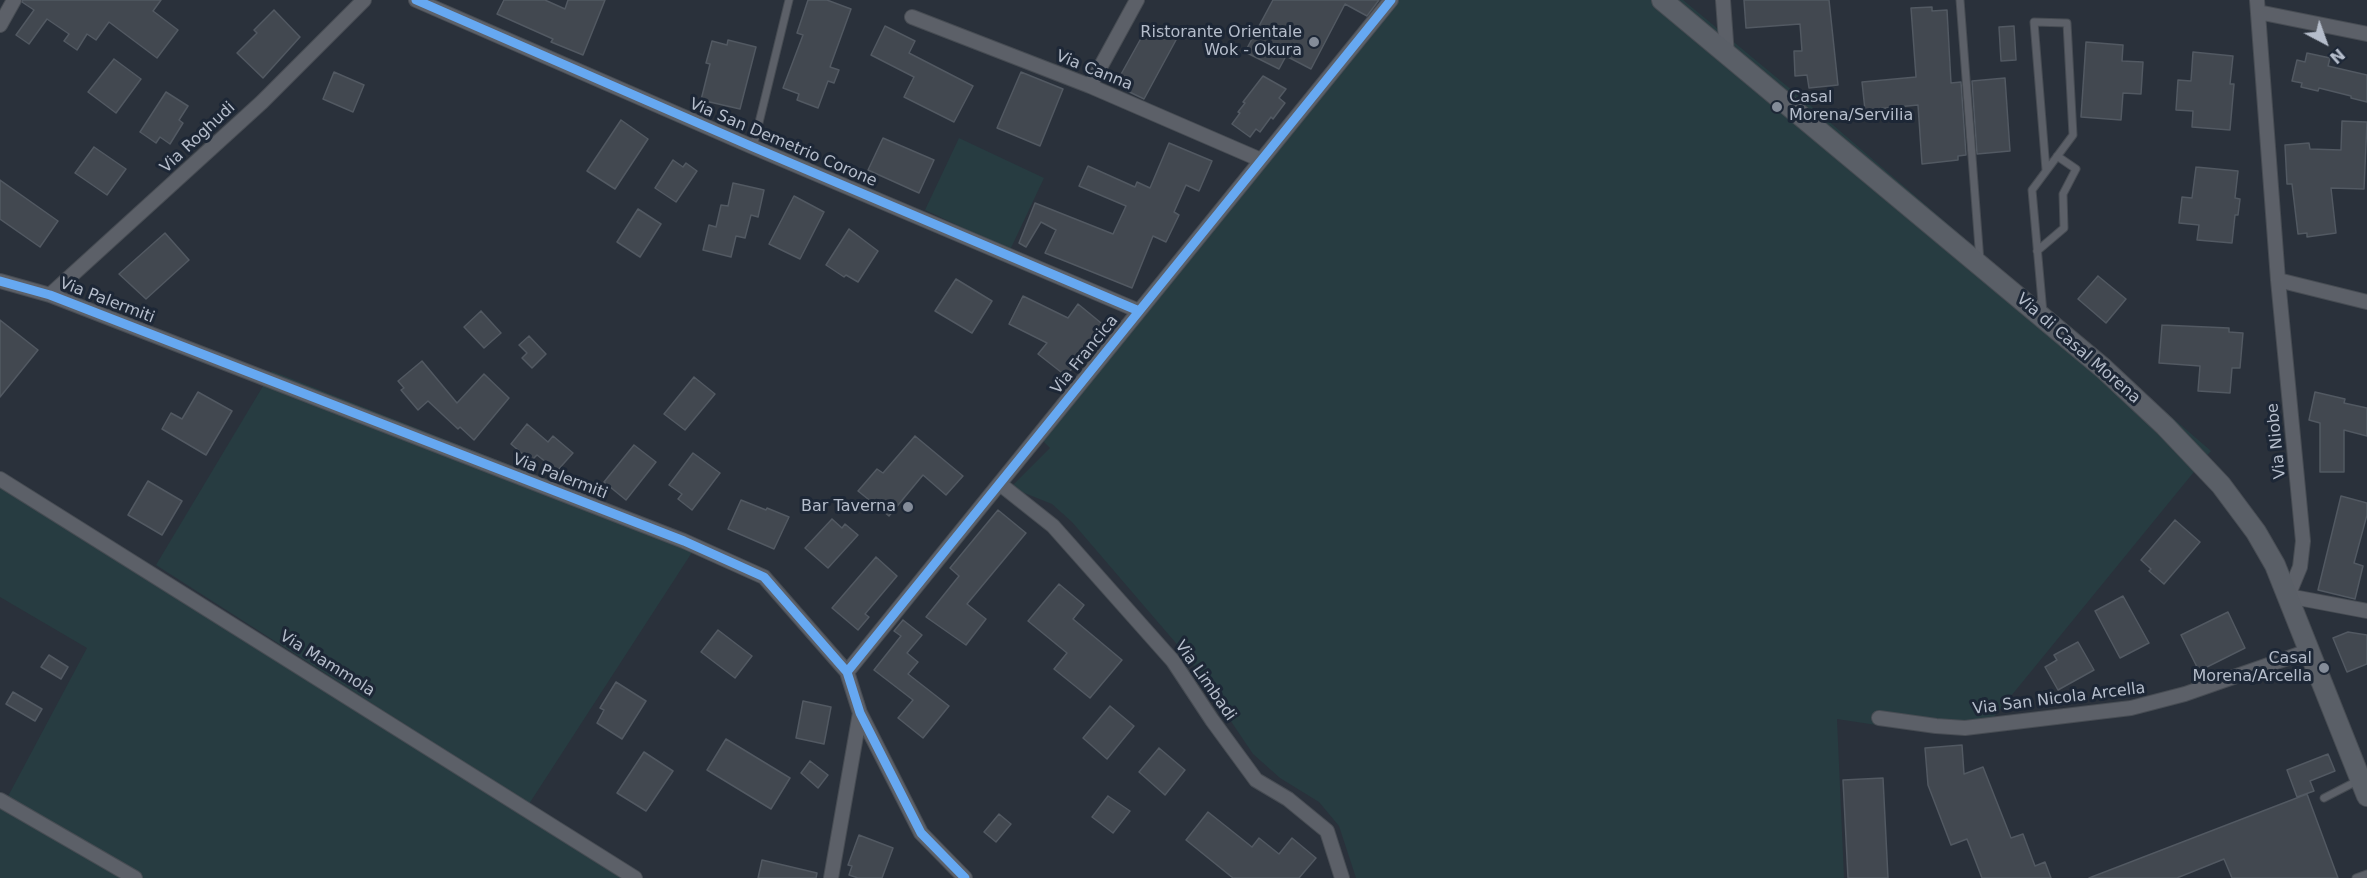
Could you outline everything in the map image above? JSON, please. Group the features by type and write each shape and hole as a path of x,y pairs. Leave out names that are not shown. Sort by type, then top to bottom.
{"main road":[{"name":"Via di Casal Morena","path":"1662,0 2152,413 2221,485 2262,541 2288,596 2364,787"}],"street":[{"path":"0,25 14,0"},
{"name":"Via Roghudi","path":"50,295 262,102 364,0"},
{"name":"Via San Demetrio Corone","path":"416,0 753,147 1139,311"},
{"path":"1090,86 1137,0"},
{"name":"Via Francica","path":"847,672 1391,0"},
{"path":"1723,0 1727,55"},
{"path":"2258,6 2367,34"},
{"name":"Via Niobe","path":"2258,6 2278,280 2303,541 2300,567 2288,596"},
{"name":"Via Canna","path":"912,17 1090,86 1261,160"},
{"name":"Via Palermiti","path":"0,280 50,295 684,541 764,577 847,672 860,712 921,833 965,878"},
{"path":"2278,280 2367,302"},
{"name":"Via Mammola","path":"0,479 636,878"},
{"name":"Via Limbadi","path":"1000,484 1053,526 1173,661 1256,780 1288,799 1327,831 1342,878"},
{"path":"2288,596 2367,611"},
{"name":"Via San Nicola Arcella","path":"1879,718 1965,728 2131,708 2185,694 2308,651"},
{"path":"831,878 860,712"},
{"path":"0,800 135,878"}],"lane":[{"path":"753,147 789,0"},
{"path":"1960,0 1981,267"},
{"path":"2043,319 2032,190 2073,135 2067,23 2034,22 2046,170"},
{"path":"2037,251 2064,228 2063,194 2076,170 2057,156"},
{"path":"2324,798 2364,787"},
{"path":"2356,878 2367,874"}],"green space":[{"path":"1389,0 1683,0 1811,106 2211,451 1989,723 1916,731 1837,719 1844,878 1356,878 1339,826 1319,802 1280,778 1253,754 1187,656 1072,522 1052,504 1022,492 1013,485 1050,448 1038,436"},
{"path":"959,138 1044,178 1010,250 925,210"},
{"path":"272,371 700,540 529,804 156,565"},
{"path":"0,479 635,878 0,878 0,800 5,802 87,648 0,597"}],"building":[{"path":"23,0 161,0 153,11 178,30 157,58 109,22 96,40 87,34 77,50 64,41 69,34 47,19 29,44 16,35 34,10 22,2"},
{"path":"504,0 545,0 565,9 568,0 605,0 583,55 551,42 553,39 497,14"},
{"path":"808,0 827,0 851,9 830,67 839,70 834,83 828,81 818,108 797,100 799,94 783,88 803,35 797,33"},
{"path":"1273,0 1379,0 1367,16 1345,4 1311,69 1286,56 1279,69 1245,52"},
{"path":"1744,0 1829,0 1838,85 1809,88 1807,75 1795,76 1794,51 1802,51 1800,24 1746,28"},
{"path":"1932,7 1932,11 1947,10 1951,83 1961,82 1966,155 1958,156 1958,160 1922,164 1918,105 1865,110 1862,82 1916,77 1911,8"},
{"path":"274,10 300,37 263,78 237,53 257,33 254,30"},
{"path":"1149,24 1176,40 1144,99 1115,85"},
{"path":"885,26 915,41 909,53 973,86 954,122 904,97 914,77 871,55"},
{"path":"2014,26 2016,60 2001,61 1999,27"},
{"path":"728,40 756,47 740,109 701,100 710,64 706,63 712,41 727,45"},
{"path":"2086,42 2123,45 2122,61 2143,62 2141,94 2123,93 2121,120 2081,117"},
{"path":"2193,52 2233,56 2230,84 2234,84 2230,130 2192,127 2193,111 2176,110 2178,80 2191,81"},
{"path":"2307,53 2330,58 2328,66 2367,75 2367,102 2319,88 2318,91 2301,87 2302,83 2292,81 2297,60 2305,62"},
{"path":"114,59 141,79 116,113 88,92"},
{"path":"334,72 364,85 353,112 323,99"},
{"path":"1021,72 1063,89 1040,146 997,128"},
{"path":"1263,76 1286,89 1279,98 1285,103 1260,132 1256,129 1250,137 1232,124 1245,103 1243,102"},
{"path":"2005,78 2010,151 1977,154 1972,81"},
{"path":"166,92 188,106 179,120 183,123 170,144 160,137 156,143 140,132"},
{"path":"621,120 648,139 615,189 587,171"},
{"path":"2342,121 2367,122 2364,189 2331,188 2336,233 2307,237 2307,233 2298,234 2292,184 2287,184 2285,145 2309,143 2310,149 2341,150"},
{"path":"883,138 934,160 919,193 868,170"},
{"path":"1169,143 1212,161 1199,191 1186,185 1174,212 1179,215 1166,242 1153,236 1132,288 1045,253 1056,230 1041,222 1026,247 1019,243 1035,203 1113,234 1126,206 1079,186 1088,166 1135,187 1137,182 1150,188"},
{"path":"94,147 126,169 107,195 75,173"},
{"path":"673,160 683,167 686,163 697,171 676,202 655,188"},
{"path":"2196,167 2238,171 2235,198 2240,199 2238,215 2235,215 2232,243 2197,240 2199,225 2179,223 2182,197 2192,198"},
{"path":"0,180 58,221 40,247 0,219"},
{"path":"733,183 764,190 758,217 751,215 745,238 736,236 731,257 703,250 709,225 716,227 721,205 728,206"},
{"path":"794,196 824,212 800,259 769,244"},
{"path":"638,209 661,224 640,257 617,242"},
{"path":"849,229 878,251 858,282 846,275 844,277 826,265"},
{"path":"165,233 189,260 146,299 119,274"},
{"path":"2098,276 2126,299 2106,323 2078,299"},
{"path":"956,279 992,301 972,333 935,311"},
{"path":"1023,296 1068,318 1078,304 1106,327 1066,376 1038,354 1047,343 1009,324"},
{"path":"481,311 501,333 484,348 464,327"},
{"path":"0,320 38,350 0,397"},
{"path":"2162,325 2229,328 2229,332 2243,333 2240,368 2232,368 2230,393 2198,391 2200,366 2159,363"},
{"path":"529,336 546,354 532,368 522,358 527,353 519,345"},
{"path":"422,361 457,403 484,374 509,398 474,440 460,427 458,429 428,401 418,410 401,390 404,388 398,381"},
{"path":"694,377 715,394 685,430 664,414"},
{"path":"198,392 232,411 206,455 162,429 171,413 182,419"},
{"path":"2315,392 2345,399 2344,403 2367,408 2367,436 2344,430 2344,472 2320,472 2320,423 2309,420"},
{"path":"527,424 548,442 553,436 573,453 557,471 537,455 531,461 511,444"},
{"path":"915,436 963,476 946,495 923,475 889,516 858,491 877,469 883,473"},
{"path":"634,445 656,462 626,500 604,482"},
{"path":"693,453 720,473 692,510 678,499 682,494 669,485"},
{"path":"148,481 182,501 162,535 128,515"},
{"path":"2341,496 2367,503 2367,515 2354,563 2363,566 2355,599 2318,590"},
{"path":"741,500 789,517 774,549 728,529"},
{"path":"998,510 1026,533 967,604 986,619 966,645 926,617 959,576 950,568"},
{"path":"832,519 842,528 845,524 858,535 828,568 805,548"},
{"path":"2175,520 2200,542 2164,584 2149,571 2151,569 2141,560"},
{"path":"876,557 897,576 865,614 869,617 858,630 832,608"},
{"path":"1059,584 1084,605 1073,619 1122,660 1090,698 1054,669 1067,653 1028,621"},
{"path":"2123,596 2149,643 2120,658 2095,611"},
{"path":"2228,612 2245,648 2199,671 2181,635"},
{"path":"903,620 922,635 907,653 918,662 908,674 949,706 923,738 898,718 913,700 874,670 901,636 894,631"},
{"path":"718,630 752,656 735,678 701,652"},
{"path":"2348,632 2367,635 2367,664 2347,672 2333,638"},
{"path":"2078,642 2094,670 2058,690 2045,667 2057,660 2054,655"},
{"path":"49,655 68,667 61,679 41,667"},
{"path":"616,682 646,701 622,739 597,723 604,710 600,708"},
{"path":"13,692 42,709 35,721 6,704"},
{"path":"803,701 831,707 824,744 796,738"},
{"path":"1110,706 1134,726 1107,759 1083,738"},
{"path":"726,739 790,778 771,809 707,770"},
{"path":"1962,745 1964,774 1983,767 2011,838 2023,834 2035,866 2045,862 2051,878 1982,878 1967,839 1951,845 1928,785 1925,748"},
{"path":"1159,748 1185,770 1165,795 1139,772"},
{"path":"644,752 673,771 646,811 617,793"},
{"path":"2328,754 2335,771 2310,781 2314,791 2297,797 2287,770"},
{"path":"810,761 828,775 818,788 801,773"},
{"path":"1883,778 1888,878 1848,878 1843,780"},
{"path":"2307,794 2338,878 2232,878 2224,859 2177,878 2089,878"},
{"path":"1108,796 1130,811 1113,833 1092,817"},
{"path":"1208,812 1252,847 1259,838 1279,854 1292,838 1316,858 1299,878 1233,878 1186,840"},
{"path":"999,814 1011,824 996,842 984,832"},
{"path":"859,835 893,848 882,878 858,878 849,875 852,866 848,865"},
{"path":"762,860 817,873 816,878 758,878"}],"cycle path":[{"path":"416,0 753,147 1139,311"},
{"path":"847,672 1391,0"},
{"path":"0,281 50,295 684,541 764,577 847,672 860,713 921,833 965,878"}],"place":[{"name":"Ristorante Orientale Wok - Okura","path":"1314,42"},
{"name":"Casal Morena/Servilia","path":"1777,107"},
{"name":"Bar Taverna","path":"908,507"},
{"name":"Casal Morena/Arcella","path":"2324,668"}]}
